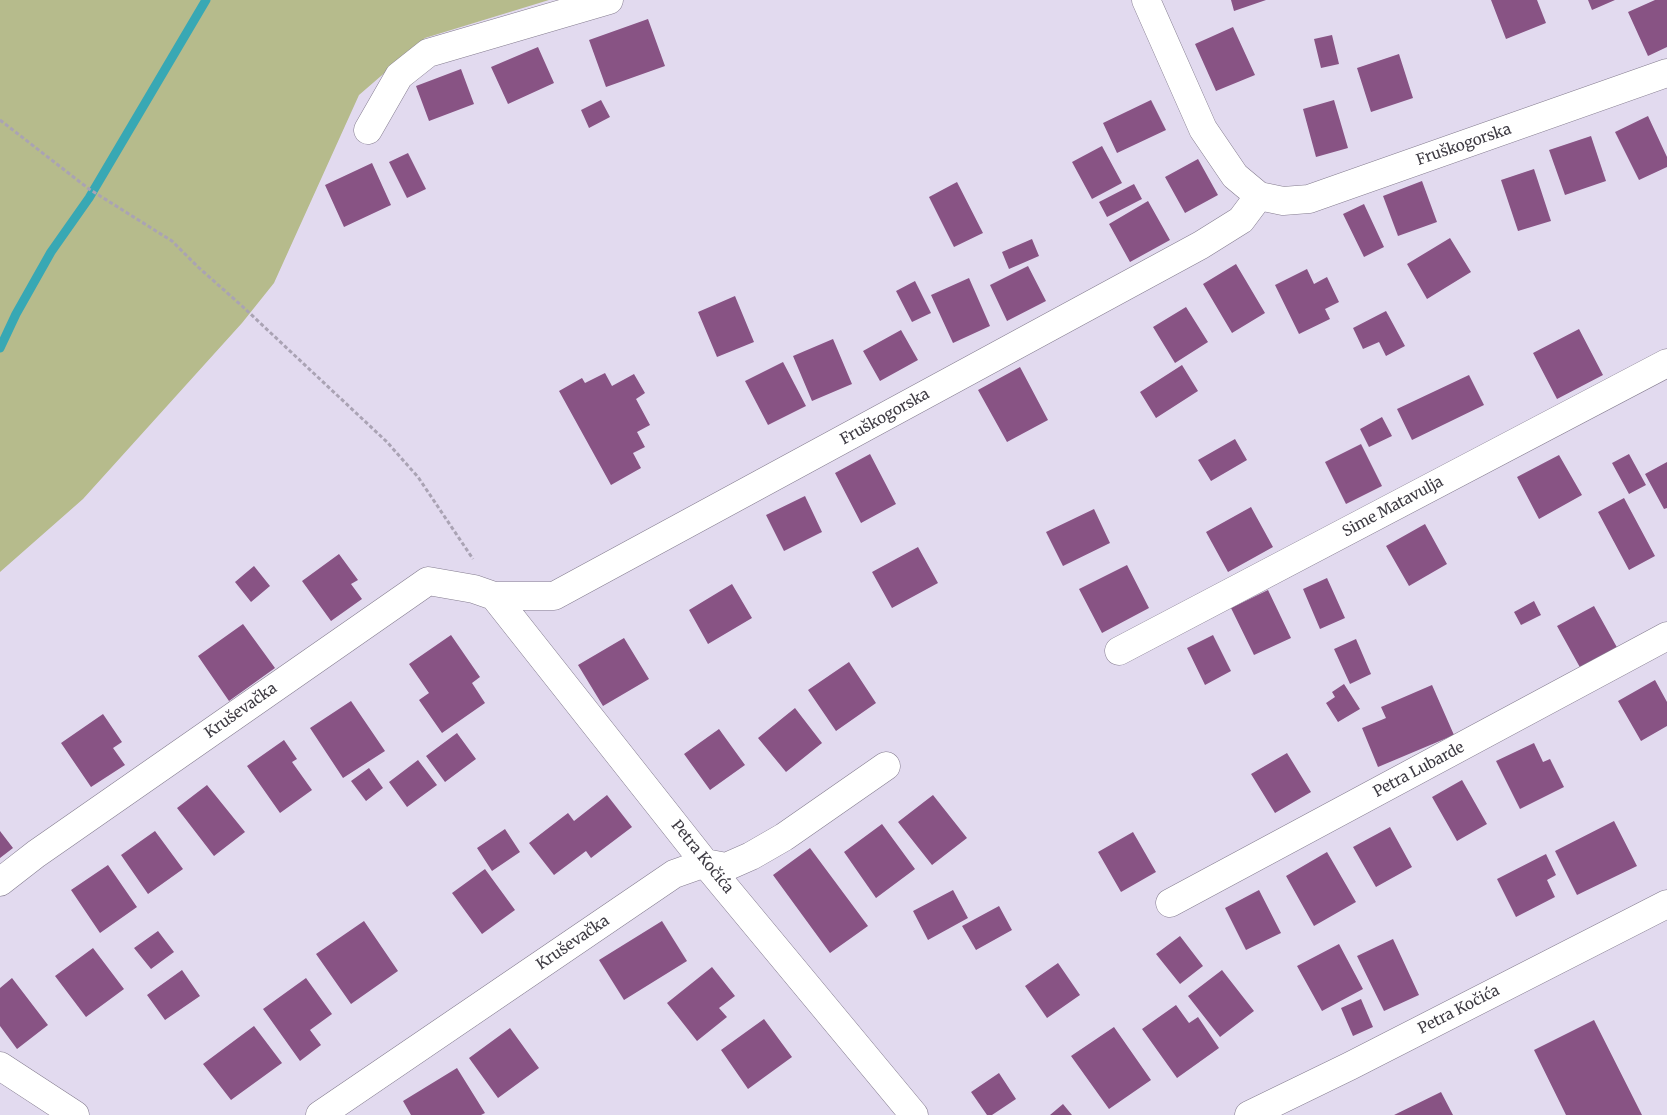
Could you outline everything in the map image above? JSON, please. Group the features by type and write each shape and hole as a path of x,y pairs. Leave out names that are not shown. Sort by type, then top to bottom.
{"street":[{"path":"368,130 399,76 428,53 609,0"},
{"name":"Fruškogorska","path":"1146,0 1203,129 1234,176 1259,196 1283,201 1309,199 1667,73"},
{"name":"Fruškogorska","path":"494,596 554,596 1201,245 1241,220 1259,196"},
{"name":"Sime Matavulja","path":"1119,651 1667,363"},
{"name":"Kruševačka","path":"0,882 36,854 428,581 494,596"},
{"name":"Petra Kočića","path":"494,596 705,863 914,1115"},
{"name":"Petra Lubarde","path":"1170,903 1667,636"},
{"path":"705,863 726,867 751,856 784,837 886,766"},
{"name":"Kruševačka","path":"320,1115 674,874 705,863"},
{"name":"Petra Kočića","path":"1249,1115 1350,1066 1667,904"},
{"path":"0,1066 75,1115"}],"path":[{"path":"0,120 89,189 172,241 387,442 418,477 486,578 494,596"}],"green space":[{"path":"0,0 549,0 425,38 359,95 274,283 242,323 83,499 0,572"}],"building":[{"path":"1231,0 1266,0 1234,11"},
{"path":"1491,0 1537,0 1546,23 1506,39"},
{"path":"1588,0 1615,0 1592,10"},
{"path":"1655,0 1667,0 1667,47 1648,56 1628,12"},
{"path":"648,19 665,66 606,87 589,40"},
{"path":"1233,27 1255,75 1216,91 1195,44"},
{"path":"1332,35 1339,64 1321,68 1314,39"},
{"path":"538,47 554,83 508,104 491,67"},
{"path":"1399,54 1413,98 1371,112 1357,68"},
{"path":"461,69 474,104 429,121 416,86"},
{"path":"601,100 610,117 589,128 581,110"},
{"path":"1151,100 1166,130 1117,153 1103,123"},
{"path":"1334,100 1348,148 1316,157 1303,109"},
{"path":"1648,116 1667,157 1667,167 1639,180 1615,132"},
{"path":"1591,136 1606,181 1565,195 1549,150"},
{"path":"1102,146 1122,183 1092,199 1072,162"},
{"path":"408,153 426,189 407,198 389,162"},
{"path":"1198,159 1218,195 1185,213 1165,177"},
{"path":"372,163 391,205 344,227 325,185"},
{"path":"1534,169 1551,221 1518,231 1501,180"},
{"path":"1422,181 1437,222 1398,236 1383,196"},
{"path":"957,182 983,233 954,247 929,197"},
{"path":"1134,184 1142,199 1107,217 1099,202"},
{"path":"1148,201 1170,240 1130,262 1109,224"},
{"path":"1364,204 1384,247 1364,257 1343,214"},
{"path":"1450,238 1471,272 1427,299 1407,264"},
{"path":"1032,239 1039,256 1009,269 1002,252"},
{"path":"1236,264 1265,313 1232,333 1203,284"},
{"path":"1028,266 1046,301 1007,321 990,285"},
{"path":"1307,269 1314,284 1327,277 1339,302 1325,309 1330,319 1299,334 1275,285"},
{"path":"969,278 990,326 953,343 931,295"},
{"path":"915,281 931,313 912,322 896,291"},
{"path":"735,296 754,342 717,357 698,312"},
{"path":"1186,307 1208,342 1175,363 1153,327"},
{"path":"1386,311 1405,346 1386,356 1379,342 1363,349 1353,328"},
{"path":"1579,329 1603,375 1557,399 1533,353"},
{"path":"901,330 918,360 880,381 863,351"},
{"path":"833,339 852,384 812,401 793,356"},
{"path":"783,362 806,406 768,425 745,381"},
{"path":"1182,365 1198,391 1156,418 1140,392"},
{"path":"1020,367 1048,420 1007,442 978,390"},
{"path":"605,373 612,386 634,374 645,393 636,399 650,425 637,432 645,447 633,453 641,468 611,485 559,391 582,378 585,383"},
{"path":"1469,375 1484,405 1412,440 1397,409"},
{"path":"1382,417 1392,436 1369,447 1360,429"},
{"path":"1235,439 1247,460 1211,481 1198,460"},
{"path":"1361,444 1382,486 1346,504 1325,462"},
{"path":"870,454 896,504 861,523 835,473"},
{"path":"1629,454 1646,485 1629,494 1612,463"},
{"path":"1559,455 1582,495 1539,519 1517,477"},
{"path":"1667,462 1667,508 1664,509 1645,474"},
{"path":"805,496 822,532 784,551 766,515"},
{"path":"1624,498 1655,556 1629,570 1598,512"},
{"path":"1251,507 1273,547 1228,572 1206,532"},
{"path":"1094,509 1110,543 1063,566 1046,532"},
{"path":"1425,524 1447,564 1409,586 1386,546"},
{"path":"918,547 938,583 892,608 872,572"},
{"path":"339,554 358,580 351,584 362,599 331,621 302,581"},
{"path":"1127,565 1149,608 1102,633 1079,589"},
{"path":"254,566 270,586 251,602 235,582"},
{"path":"1327,578 1345,618 1320,629 1303,589"},
{"path":"732,584 752,618 708,644 689,610"},
{"path":"1268,590 1291,638 1254,655 1231,608"},
{"path":"1534,601 1541,615 1521,625 1514,612"},
{"path":"1594,606 1619,651 1582,671 1557,626"},
{"path":"243,624 275,668 229,701 198,656"},
{"path":"451,635 480,677 472,683 485,703 442,733 419,700 429,693 409,664"},
{"path":"1213,635 1231,671 1205,685 1187,648"},
{"path":"624,638 649,679 603,706 578,665"},
{"path":"1356,639 1371,674 1350,684 1334,649"},
{"path":"849,662 876,703 836,731 808,690"},
{"path":"1655,680 1667,702 1667,726 1641,741 1618,701"},
{"path":"1344,684 1360,709 1338,722 1326,703 1335,697 1332,692"},
{"path":"1432,685 1454,735 1378,767 1362,728 1386,718 1381,707"},
{"path":"351,701 385,751 343,778 310,728"},
{"path":"795,708 822,743 786,772 758,738"},
{"path":"103,714 122,742 113,748 125,765 91,787 61,743"},
{"path":"719,729 745,765 710,790 684,754"},
{"path":"457,733 476,759 445,782 426,756"},
{"path":"284,740 297,759 292,762 312,790 280,813 247,766"},
{"path":"1534,743 1543,762 1550,759 1564,787 1520,809 1496,761"},
{"path":"1287,753 1311,792 1275,813 1251,774"},
{"path":"418,760 437,785 407,807 389,782"},
{"path":"369,768 383,788 366,801 351,781"},
{"path":"1462,780 1487,824 1457,841 1432,797"},
{"path":"207,785 245,832 214,856 177,808"},
{"path":"607,795 632,827 591,858 586,851 554,875 529,843 568,813 574,821"},
{"path":"933,795 967,838 932,865 898,822"},
{"path":"1614,821 1637,866 1577,895 1555,851"},
{"path":"882,824 915,869 876,898 844,852"},
{"path":"1390,827 1412,867 1376,887 1353,847"},
{"path":"505,829 520,852 492,871 477,848"},
{"path":"0,831 13,848 0,858"},
{"path":"155,831 183,869 148,894 121,855"},
{"path":"1133,832 1156,872 1121,892 1098,852"},
{"path":"810,848 868,926 830,953 773,875"},
{"path":"1327,852 1356,902 1314,926 1286,876"},
{"path":"1546,854 1556,875 1547,880 1555,897 1516,917 1497,879"},
{"path":"108,865 137,907 100,933 71,890"},
{"path":"485,869 515,910 482,934 452,893"},
{"path":"953,890 968,918 928,940 913,911"},
{"path":"1259,890 1281,933 1246,950 1225,908"},
{"path":"999,906 1012,930 976,950 962,926"},
{"path":"364,921 398,971 351,1004 316,954"},
{"path":"662,921 687,961 624,1000 599,960"},
{"path":"158,931 174,952 151,969 134,948"},
{"path":"1180,936 1203,966 1180,984 1156,954"},
{"path":"1393,939 1419,995 1384,1011 1357,956"},
{"path":"1339,944 1363,989 1322,1011 1297,966"},
{"path":"93,948 124,989 86,1017 55,976"},
{"path":"1058,963 1080,995 1047,1018 1025,986"},
{"path":"712,967 735,996 719,1008 727,1017 697,1041 667,1003"},
{"path":"182,970 200,996 165,1020 147,995"},
{"path":"1222,970 1254,1011 1220,1037 1188,996"},
{"path":"12,978 48,1025 17,1049 0,1026 0,988"},
{"path":"306,978 332,1014 310,1030 321,1045 300,1061 263,1009"},
{"path":"1361,999 1373,1027 1353,1036 1341,1008"},
{"path":"1176,1005 1189,1023 1198,1017 1219,1048 1177,1078 1142,1029"},
{"path":"764,1019 792,1057 748,1089 721,1050"},
{"path":"1594,1020 1642,1115 1566,1115 1534,1050"},
{"path":"254,1026 282,1063 231,1100 203,1064"},
{"path":"1114,1027 1151,1080 1109,1109 1071,1056"},
{"path":"510,1028 539,1068 498,1098 469,1058"},
{"path":"457,1068 485,1113 481,1115 411,1115 403,1101"},
{"path":"999,1073 1016,1099 992,1115 987,1115 971,1092"},
{"path":"1441,1092 1453,1115 1394,1115"},
{"path":"1063,1104 1072,1115 1050,1115"}],"waterway":[{"path":"0,348 16,314 51,252 89,198 206,0"}]}
